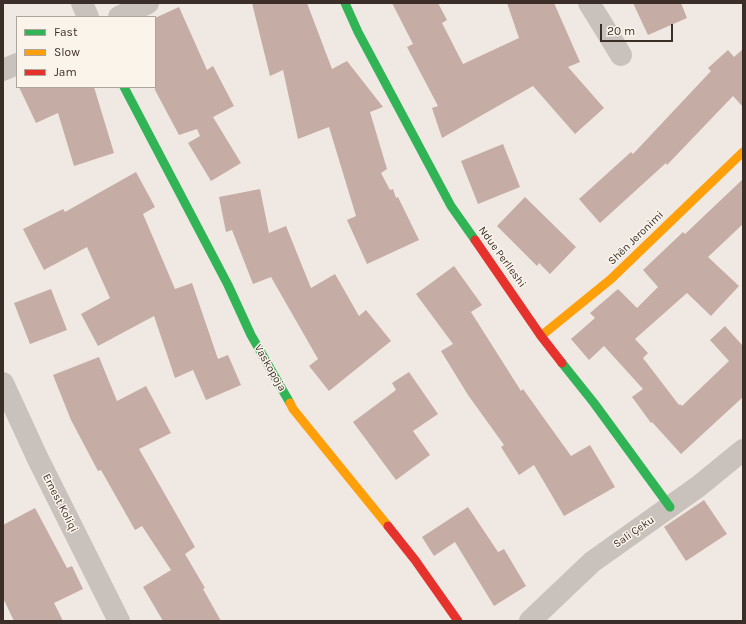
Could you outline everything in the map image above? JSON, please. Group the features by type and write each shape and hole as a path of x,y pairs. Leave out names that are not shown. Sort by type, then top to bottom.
{"street":[{"path":"82,3 88,16"},
{"path":"121,16 148,3"},
{"name":"Ndue Perlleshi","path":"344,3 451,206 512,292 541,336 594,403 670,507"},
{"path":"590,3 621,55"},
{"path":"3,70 16,64"},
{"name":"Vaskopoja","path":"125,88 228,285 251,335 293,409 415,560 458,621"},
{"name":"Shën Jeronimi","path":"541,336 611,279 743,152"},
{"name":"Ernest Koliqi","path":"3,383 37,458 119,621"},
{"name":"Sali Çeku","path":"530,621 592,562 741,457"}],"building":[{"path":"252,3 307,3 332,69 347,61 383,107 370,112 387,169 381,173 390,190 393,189 396,198 398,197 419,240 367,264 347,220 356,216 329,127 298,139 283,70 270,76"},
{"path":"392,3 438,3 447,20 442,23 463,64 519,38 507,3 554,3 580,62 568,67 604,108 575,134 533,86 442,138 432,108 438,106 407,47 413,44"},
{"path":"633,3 681,3 687,18 648,35"},
{"path":"179,7 207,70 213,66 234,106 213,117 241,163 211,181 188,143 200,136 197,129 179,135 155,90 156,18"},
{"path":"743,49 743,107 733,96 667,165 666,163 600,223 579,199 631,152 633,154 711,71 708,68 728,50 734,57"},
{"path":"19,88 94,88 114,153 74,166 58,113 36,123"},
{"path":"503,144 520,187 478,204 461,161"},
{"path":"136,172 155,207 143,214 175,289 192,283 218,359 228,355 241,385 206,400 193,370 175,378 154,316 98,346 81,314 110,298 87,247 44,270 23,229 63,209 65,212"},
{"path":"743,179 743,224 708,257 739,286 711,316 687,293 635,339 648,353 643,358 679,405 680,404 682,406 729,361 710,340 725,326 743,346 743,397 681,454 652,422 651,423 632,397 643,389 604,346 589,360 571,339 595,318 590,313 618,289 637,308 658,287 643,270 683,232 685,234"},
{"path":"260,189 269,233 286,226 311,288 335,274 359,316 366,310 391,341 329,391 309,366 318,359 271,277 253,284 232,230 226,232 219,197"},
{"path":"525,197 576,247 550,274 539,263 537,266 497,226"},
{"path":"454,266 482,305 471,312 521,391 523,389 571,456 590,445 615,487 564,516 534,465 519,475 501,447 504,445 468,395 441,351 453,344 416,294"},
{"path":"51,289 67,330 30,344 14,303"},
{"path":"99,357 117,401 146,386 171,433 139,449 195,547 185,554 205,588 203,589 221,621 163,621 143,587 171,570 142,526 135,530 101,470 98,471 71,420 53,375"},
{"path":"409,372 438,414 413,431 430,455 396,480 353,422 396,390 392,383"},
{"path":"704,500 727,534 686,561 664,527"},
{"path":"468,507 498,552 504,549 526,586 494,606 455,542 434,556 422,537"},
{"path":"35,508 67,568 72,566 83,589 54,603 63,621 14,621 3,598 3,525"}],"traffic: fast":[{"path":"345,3 358,32 451,206 475,240"},
{"path":"125,88 228,285 251,335 290,403"},
{"path":"562,363 594,403 670,507"}],"traffic: slow":[{"path":"541,336 611,279 743,152"},
{"path":"290,403 293,409 388,526"}],"traffic: jam":[{"path":"475,240 541,336 562,363"},
{"path":"388,526 415,560 458,621"}]}
